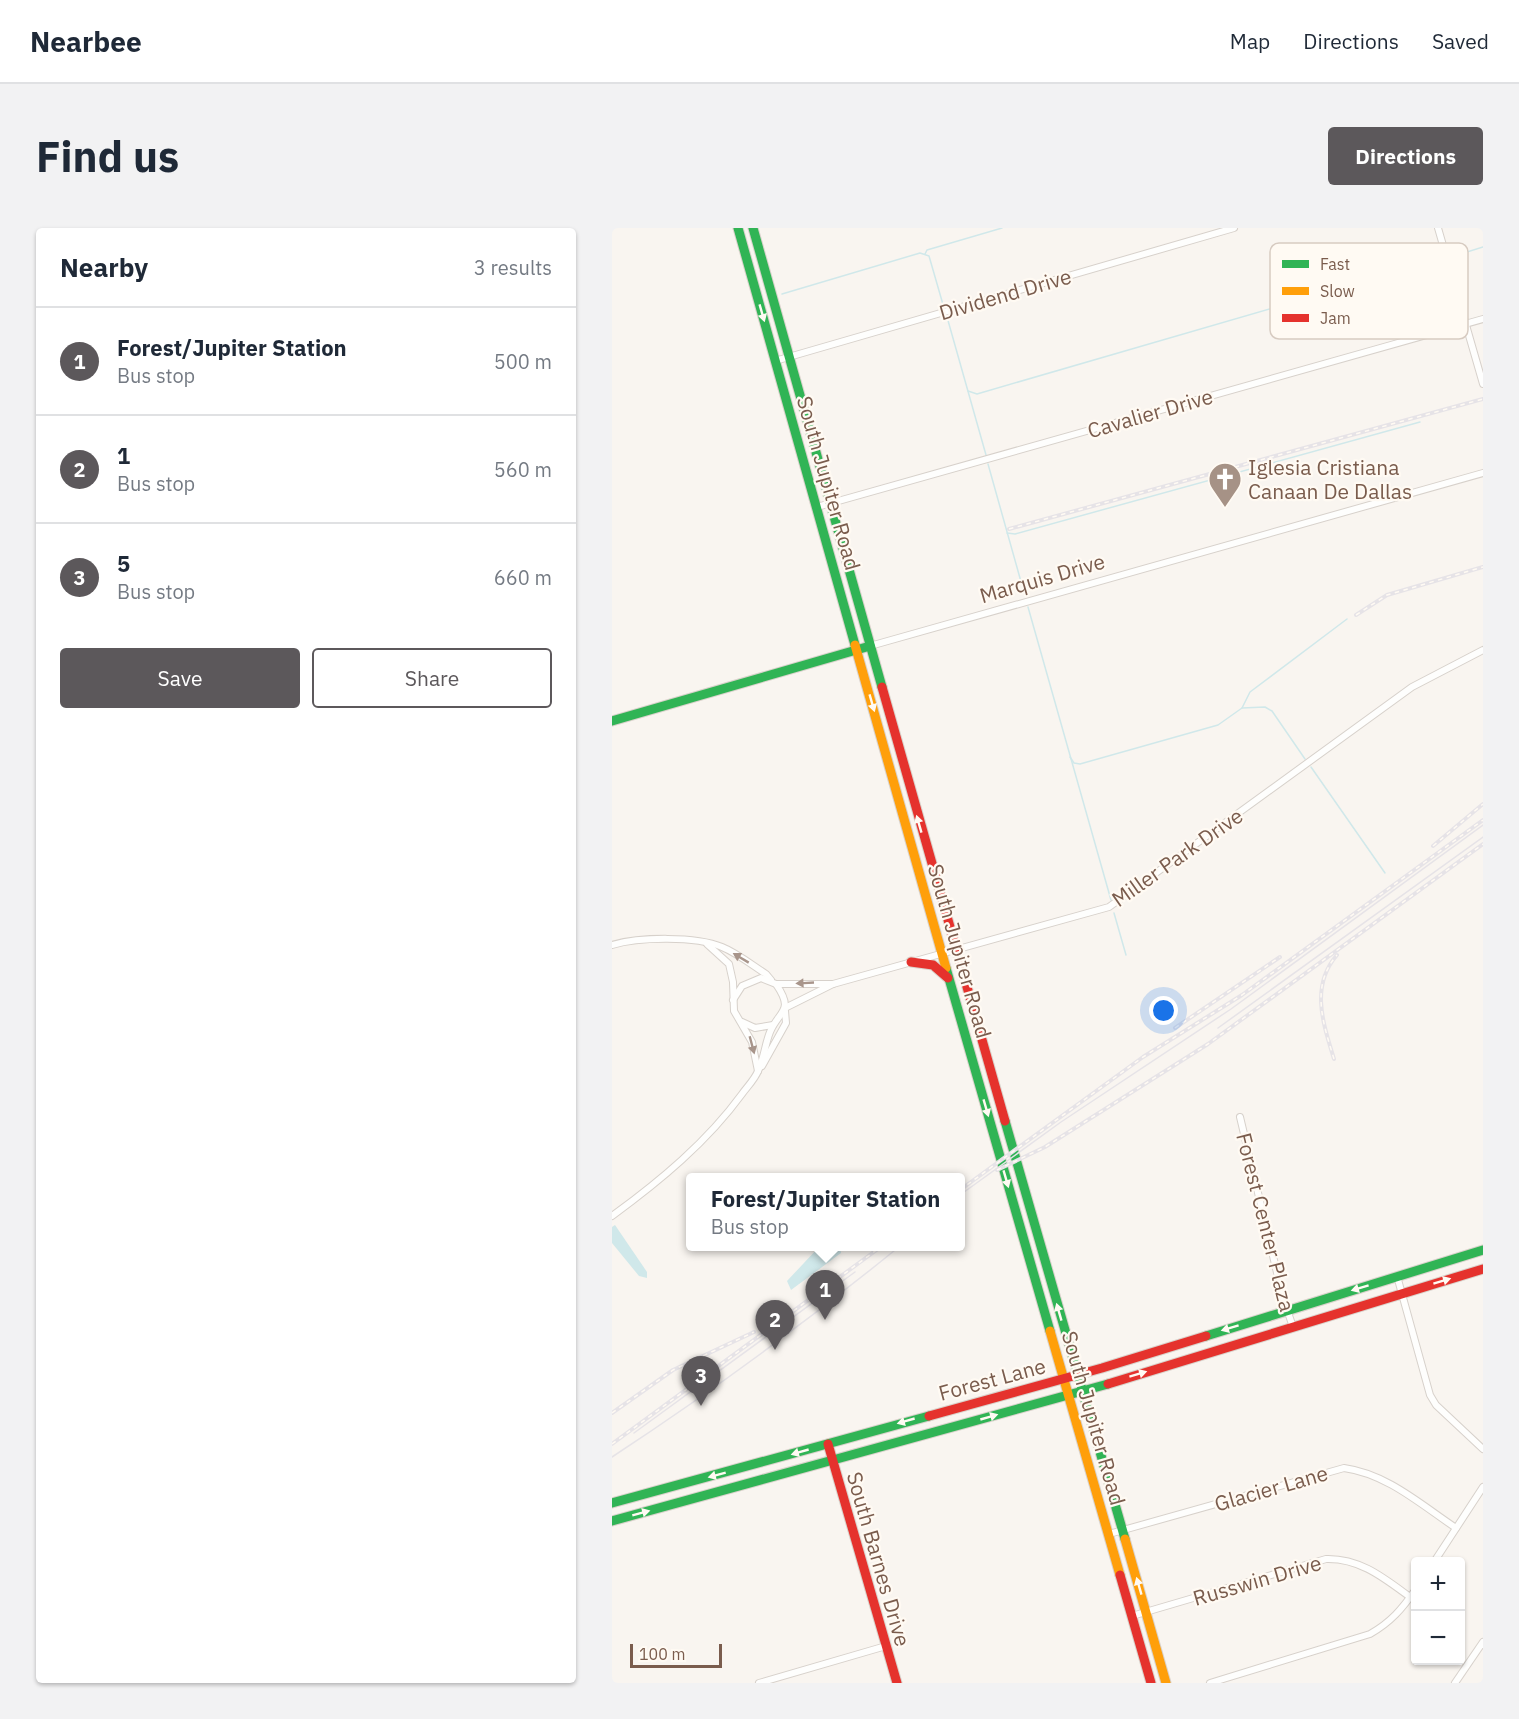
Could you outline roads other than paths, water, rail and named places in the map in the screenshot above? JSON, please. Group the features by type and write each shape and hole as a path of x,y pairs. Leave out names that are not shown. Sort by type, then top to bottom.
{"main road":[{"name":"South Jupiter Road","path":"738,228 949,979 1152,1683"},
{"name":"South Jupiter Road","path":"753,228 955,950 1166,1683"},
{"path":"754,285 767,281"},
{"path":"795,431 808,427"},
{"name":"Marquis Drive","path":"612,721 870,646"},
{"path":"900,802 912,798"},
{"path":"911,962 933,965 949,979"},
{"path":"977,1074 990,1071"},
{"path":"1027,1253 1040,1248"},
{"name":"Forest Lane","path":"612,1503 1078,1375 1483,1250"},
{"name":"Forest Lane","path":"612,1521 1068,1395 1483,1269"},
{"name":"South Barnes Drive","path":"828,1444 897,1683"},
{"path":"741,1468 746,1484"},
{"path":"665,1489 669,1505"}],"street":[{"name":"Dividend Drive","path":"775,361 1234,228"},
{"path":"1438,228 1442,243"},
{"name":"Cavalier Drive","path":"1468,323 1483,319"},
{"path":"1468,334 1483,384"},
{"name":"Cavalier Drive","path":"817,507 1412,339"},
{"name":"Marquis Drive","path":"870,646 1483,473"},
{"name":"Miller Park Drive","path":"834,984 1103,908 1118,901 1412,687 1483,650"},
{"path":"612,945 628,940 652,939 722,947 766,974 774,982 782,992 786,1023 758,1071 725,1118 671,1170 612,1216"},
{"path":"706,944 729,964 734,1011 752,1042 758,1071"},
{"path":"733,1000 737,991 747,982 761,978 774,982 834,984"},
{"path":"758,1071 773,1025 784,1009 834,984"},
{"path":"740,1020 755,1028 773,1025"},
{"name":"Forest Center Plaza","path":"1240,1117 1286,1310 1293,1327"},
{"path":"1397,1276 1430,1395 1436,1405 1483,1449"},
{"name":"Glacier Lane","path":"1109,1534 1344,1468 1372,1474 1382,1479 1456,1528"},
{"path":"1437,1557 1483,1487"},
{"name":"Russwin Drive","path":"1132,1616 1326,1559 1356,1563 1371,1569 1410,1596"},
{"path":"1210,1683 1370,1634 1389,1623 1410,1596"},
{"path":"1455,1683 1483,1642"},
{"path":"759,1683 886,1646"}],"water":[{"path":"615,1225 647,1272 647,1278 639,1276 612,1243 612,1227"},
{"path":"815,1251 841,1251 791,1290 787,1281"}],"waterway":[{"path":"925,254 927,250 1002,228"},
{"path":"1468,252 1483,247"},
{"path":"782,294 920,253 929,256 944,308"},
{"path":"968,391 977,394 1270,309"},
{"path":"947,317 986,455"},
{"path":"1007,533 1015,534 1420,422"},
{"path":"988,464 1025,596"},
{"path":"1028,607 1111,900"},
{"path":"1242,708 1250,692 1347,619"},
{"path":"1070,757 1074,763 1080,764 1218,725 1242,708 1265,707 1272,711 1305,759"},
{"path":"1311,767 1385,873"},
{"path":"1114,913 1126,955"}],"tram line":[{"path":"965,1191 1061,1122 1231,1009 1483,825"},
{"path":"1218,1028 1483,837"},
{"path":"612,1457 759,1355 894,1251"},
{"path":"634,1433 855,1272"}],"railway":[{"path":"1009,529 1483,399"},
{"path":"1356,615 1387,595 1483,567"},
{"path":"1433,846 1483,804"},
{"path":"965,1186 1143,1057 1242,995 1483,820"},
{"path":"997,1170 1045,1147 1208,1044 1483,844"},
{"path":"1334,1059 1323,1018 1321,992 1329,967 1337,955"},
{"path":"1175,1028 1280,957"},
{"path":"612,1444 875,1251"},
{"path":"612,1413 673,1370 754,1332"}],"place":[{"name":"Iglesia Cristiana Canaan De Dallas","path":"1225,508"},
{"name":"Forest/Jupiter Station","path":"825,1320"},
{"name":"1","path":"775,1350"},
{"name":"5","path":"701,1406"}]}
